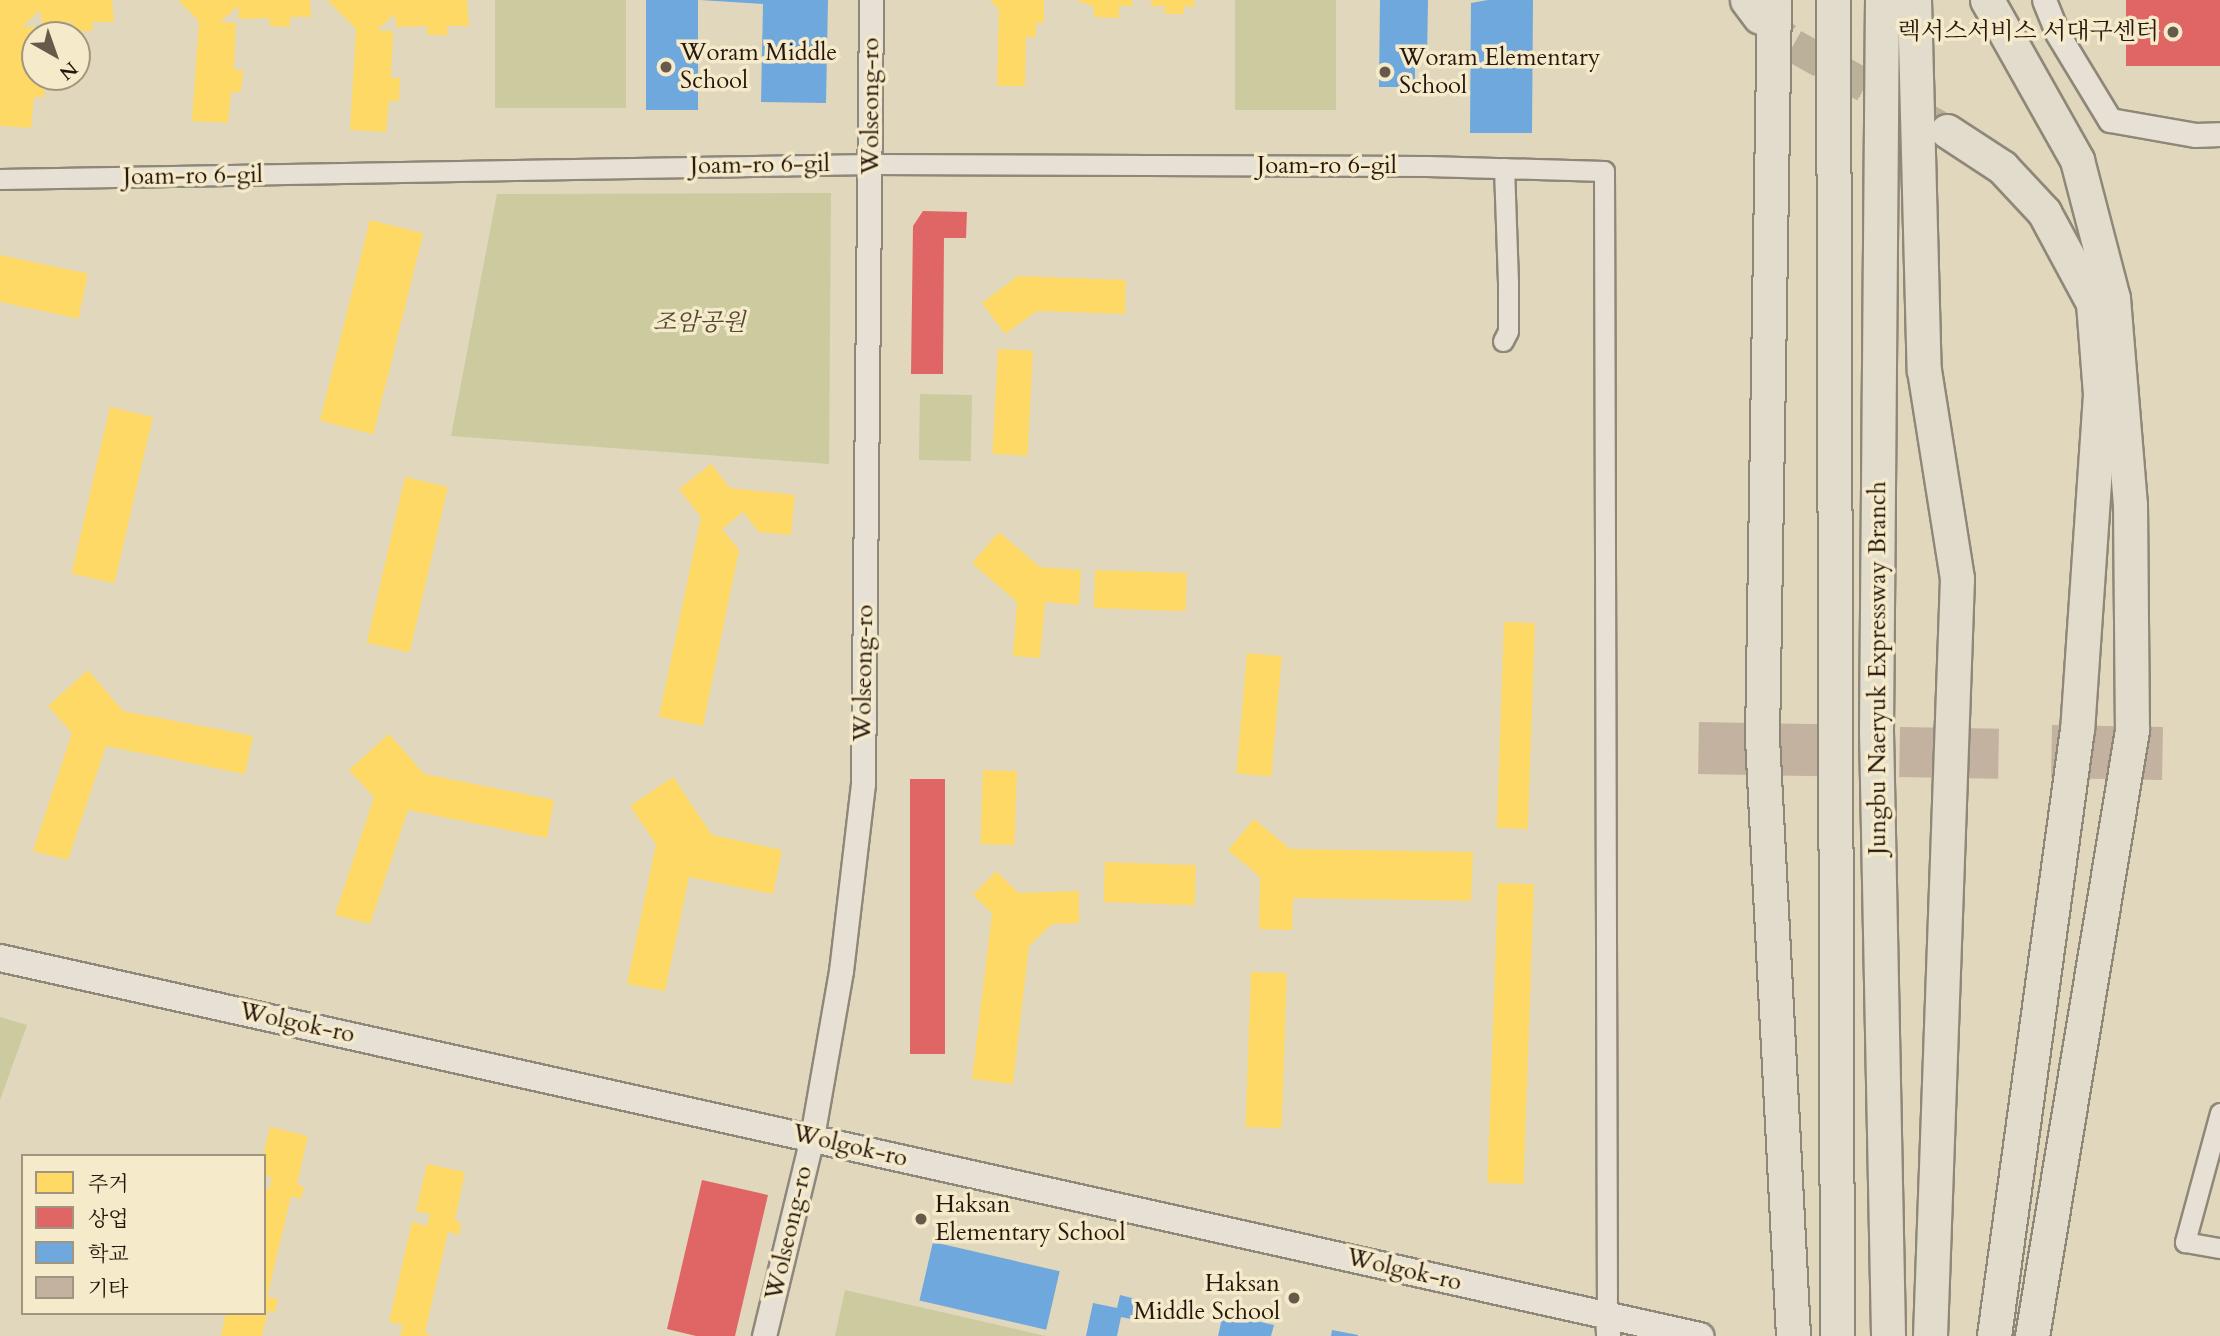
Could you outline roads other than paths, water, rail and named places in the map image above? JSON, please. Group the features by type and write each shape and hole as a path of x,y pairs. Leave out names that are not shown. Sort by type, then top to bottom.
{"highway":[{"name":"Jungbu Naeryuk Expressway Branch","path":"1833,0 1837,1333"},
{"name":"Jungbu Naeryuk Expressway Branch","path":"1882,0 1876,732 1888,1336"},
{"path":"1914,0 1924,370 1957,578 1930,1336"},
{"path":"1987,0 2077,160 2113,298 2130,505 2132,730 2032,1336"},
{"path":"1760,6 1762,738 1793,1328"},
{"path":"1947,131 2002,167 2044,212 2093,303 2100,394 2077,729 1994,1336"}],"main road":[{"name":"Wolgok-ro","path":"0,958 811,1137 1607,1326 1700,1336"}],"street":[{"name":"Wolseong-ro","path":"764,1336 811,1137 841,971 863,783 872,164 871,0"},
{"path":"2044,0 2057,33 2110,120 2195,135 2220,134"},
{"name":"Joam-ro 6-gil","path":"0,179 872,164 1605,171 1607,1326"},
{"path":"1503,341 1508,282 1504,168"},
{"path":"2220,1113 2185,1242 2220,1248"}],"tunnel":[{"path":"1760,17 1793,45 1940,127"}],"place":[{"name":"렉서스서비스 서대구센터","path":"2173,32"},
{"name":"Woram Middle School","path":"666,67"},
{"name":"Woram Elementary School","path":"1385,72"},
{"name":"Haksan Elementary School","path":"921,1219"},
{"name":"Haksan Middle School","path":"1294,1298"}],"park label":[{"name":"조암공원","path":"699,323"}]}
